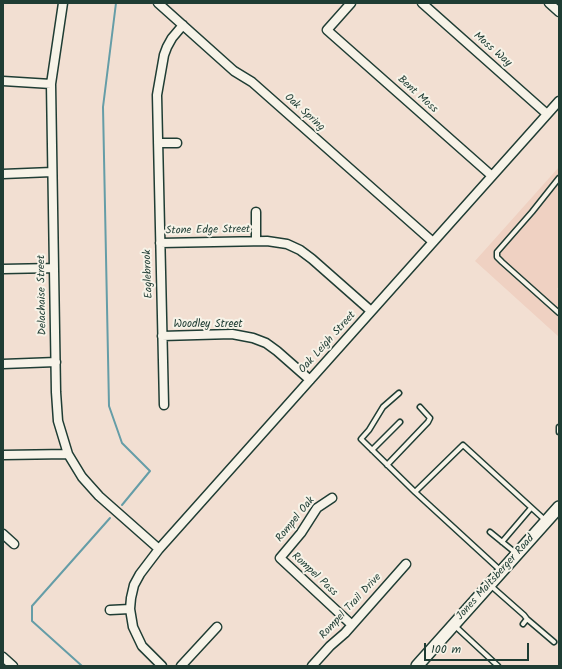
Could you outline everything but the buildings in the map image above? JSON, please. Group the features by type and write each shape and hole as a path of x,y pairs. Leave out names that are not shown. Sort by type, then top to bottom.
{"main road":[{"name":"Jones Maltsberger Road","path":"418,666 559,507"}],"street":[{"name":"Delachaise Street","path":"63,3 51,84 56,392 58,421 68,454 90,487 159,549"},
{"name":"Oak Spring","path":"158,3 234,71 252,82 433,242"},
{"name":"Bent Moss","path":"351,3 327,30 492,176"},
{"name":"Moss Way","path":"422,3 547,114"},
{"path":"549,3 559,12"},
{"name":"Eaglebrook","path":"164,405 157,95 164,55 172,38 183,25"},
{"path":"3,81 51,84"},
{"name":"Oak Leigh Street","path":"162,666 142,646 133,627 130,609 131,598 134,585 140,574 159,549 559,101"},
{"path":"158,143 177,143"},
{"path":"3,174 52,172"},
{"name":"Stone Edge Street","path":"256,212 256,241"},
{"name":"Stone Edge Street","path":"160,243 256,241 281,242 300,250 312,259 371,311"},
{"path":"3,270 54,268"},
{"name":"Woodley Street","path":"162,336 232,334 253,338 266,343 277,351 310,380"},
{"path":"3,364 56,362"},
{"path":"3,455 68,454"},
{"name":"Rompel Oak","path":"280,558 301,533 317,508 332,498"},
{"path":"3,534 14,544"},
{"name":"Rompel Pass","path":"280,558 352,625"},
{"name":"Rompel Trail Drive","path":"312,666 352,625 406,564"},
{"path":"110,610 130,609"},
{"path":"181,666 217,627"},
{"path":"3,657 13,666"}],"lane":[{"path":"559,178 497,252 497,257 559,314"},
{"path":"399,393 383,407 361,439 415,492 502,571"},
{"path":"387,465 428,422 430,418 420,407"},
{"path":"372,450 400,422"},
{"path":"559,427 559,432"},
{"path":"415,492 463,445 546,522"},
{"path":"502,542 531,508"},
{"path":"490,532 517,554"},
{"path":"490,585 554,642"},
{"path":"524,624 527,619"},
{"path":"454,625 498,666"}],"shaded area":[{"path":"559,167 559,286 557,289 559,291 559,337 475,261"}],"waterway":[{"path":"116,3 103,107 109,406 122,443 150,471 122,505"},
{"path":"82,666 32,621 32,606 110,518"}]}
